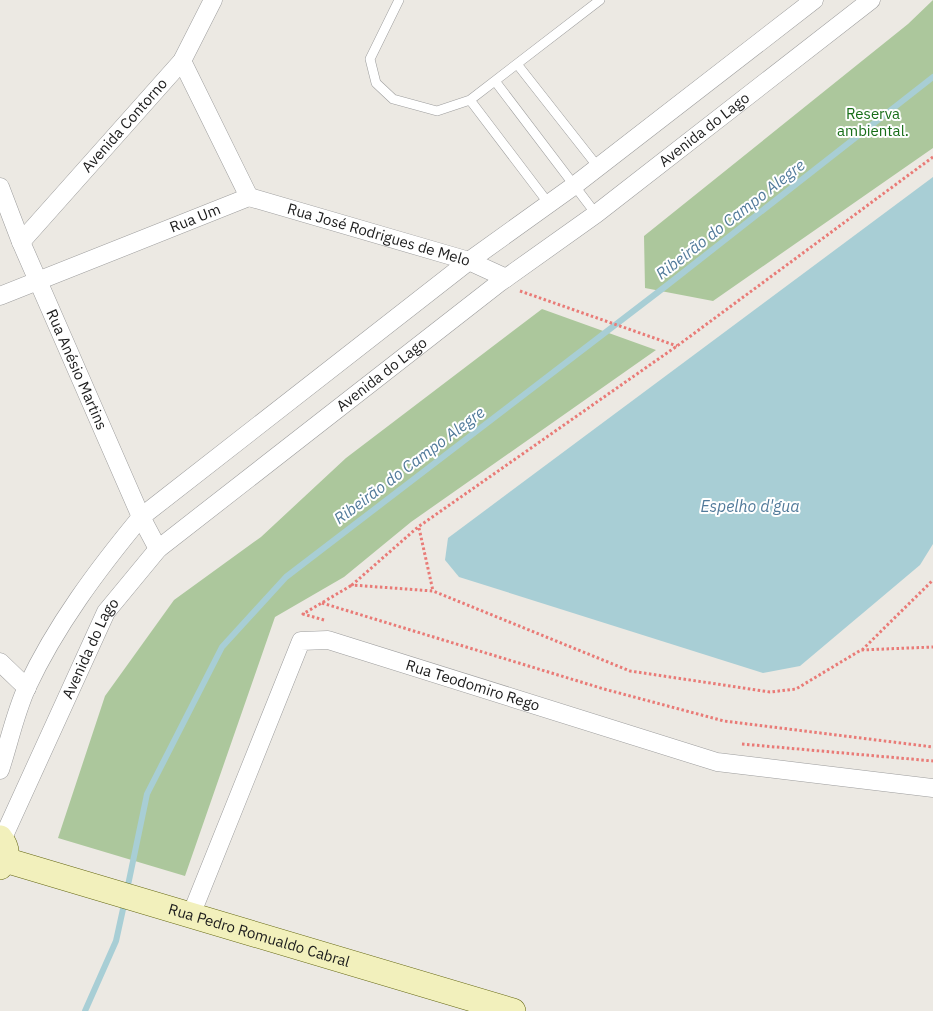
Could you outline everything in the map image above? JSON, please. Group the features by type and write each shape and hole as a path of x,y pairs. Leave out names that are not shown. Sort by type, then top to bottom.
{"street":[{"name":"Avenida Contorno","path":"21,242 182,61 213,0"},
{"path":"0,770 27,688 68,613 103,563 141,517 469,261 576,185 814,0"},
{"name":"Avenida do Lago","path":"2,851 106,612 158,549 502,280 596,214 871,0"},
{"path":"182,61 249,197"},
{"name":"Rua Anésio Martins","path":"0,187 21,242 141,517 158,549"},
{"name":"Rua José Rodrigues de Melo","path":"249,197 469,261 502,280"},
{"name":"Rua Um","path":"0,296 40,282 249,197"},
{"name":"Rua Teodomiro Rego","path":"191,915 300,641 328,640 717,762 933,788"},
{"path":"0,662 27,688"},
{"name":"Rua Pedro Romualdo Cabral","path":"2,851 191,915 513,1011"}],"lane":[{"path":"399,0 370,59 376,83 393,99 437,111 470,100 600,0"},
{"path":"517,64 598,167"},
{"path":"495,81 576,185 596,214"},
{"path":"470,100 549,204"}],"path":[{"path":"332,622 303,614 352,585 418,528 678,346 933,158"},
{"path":"502,280 678,346"},
{"path":"418,528 433,591"},
{"path":"352,585 433,591 630,671 770,692 796,689 861,650 933,580"},
{"path":"322,603 604,689 724,721 933,747"},
{"path":"861,650 933,647"},
{"path":"732,743 933,761"}],"green space":[{"name":"Reserva ambiental.","path":"933,0 933,148 713,301 645,288 644,236 908,24"},
{"path":"542,309 656,350 411,522 344,577 275,617 185,876 58,838 105,696 174,600 261,537 346,458"}],"water":[{"name":"Espelho d'gua","path":"933,177 933,544 920,565 800,666 763,673 459,577 445,560 448,538"}],"waterway":[{"name":"Ribeirão do Campo Alegre","path":"127,890 147,794 222,647 286,577 666,286 933,77"},
{"name":"Ribeirão do Campo Alegre","path":"85,1011 116,941 125,900"}]}
